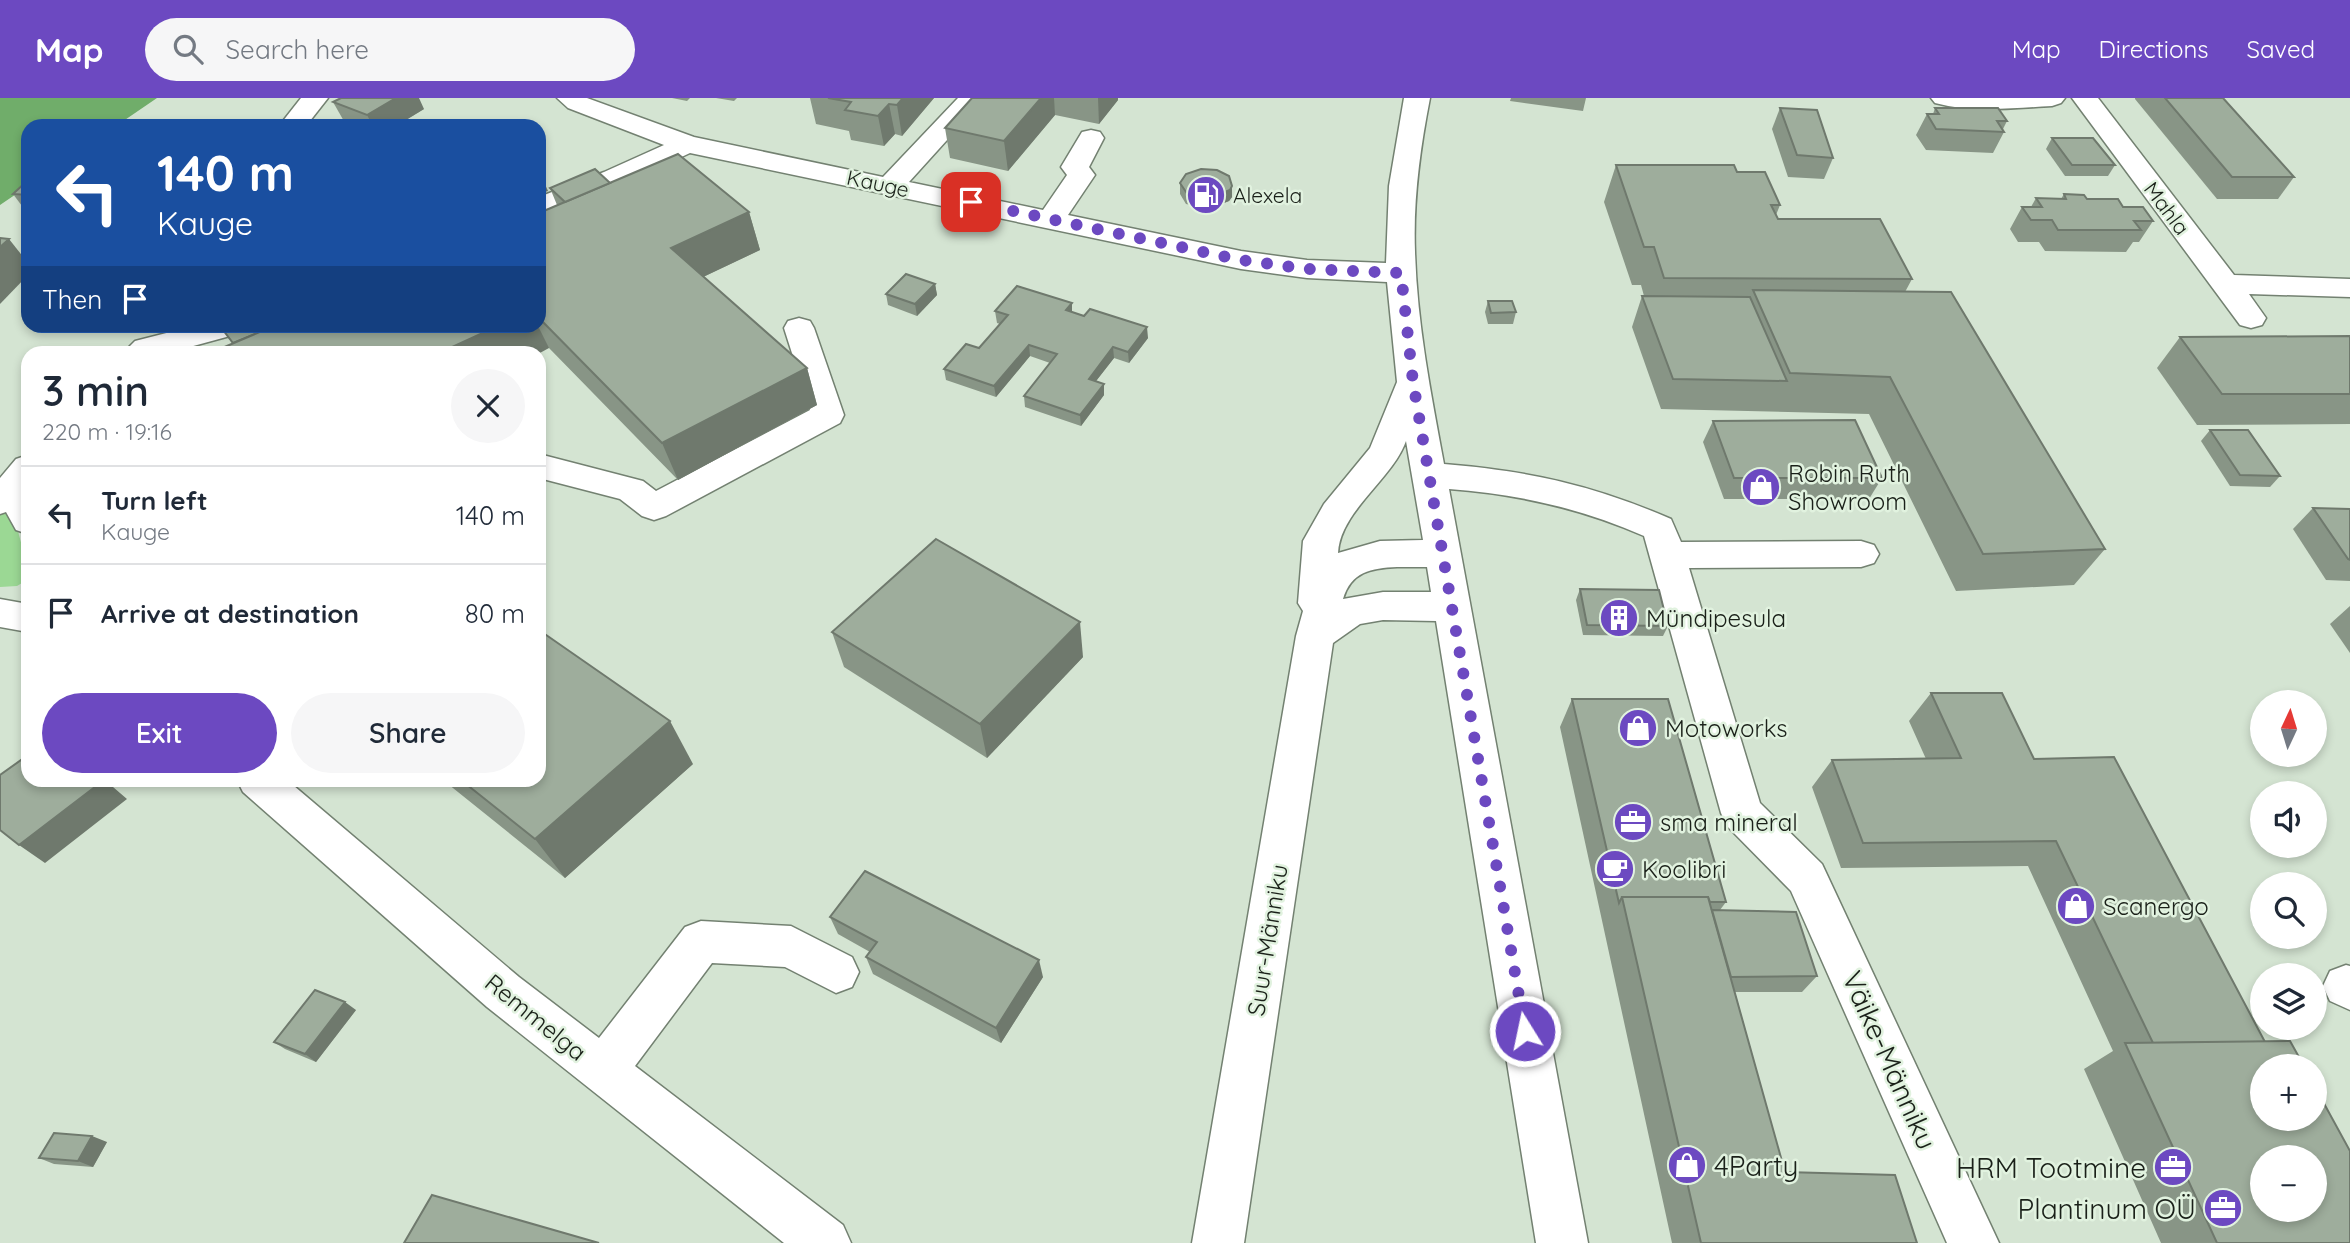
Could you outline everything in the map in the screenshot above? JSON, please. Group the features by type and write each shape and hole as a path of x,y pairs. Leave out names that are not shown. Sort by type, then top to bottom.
{"street":[{"path":"298,119 314,98"},
{"path":"891,185 972,98"},
{"path":"1418,98 1407,158 1401,273 1413,382 1562,1243"},
{"path":"1944,98 1992,102 2052,98"},
{"name":"Mahla","path":"2085,98 2251,318"},
{"name":"Kauge","path":"577,100 687,144 1241,260 1307,269 1401,273"},
{"path":"1051,219 1081,175 1075,167 1091,138"},
{"path":"546,204 614,178 687,144"},
{"path":"2225,284 2350,288"},
{"path":"546,468 631,490 654,507 828,415 799,328"},
{"path":"154,346 203,333"},
{"path":"1315,636 1321,541 1336,513 1385,453 1413,382"},
{"path":"1430,475 1510,482 1621,511 1659,528 1667,555 1861,554"},
{"path":"13,486 21,505"},
{"name":"Suur-Männiku","path":"1218,1243 1315,636 1330,582 1346,564 1377,555 1443,554"},
{"name":"Väike-Männiku","path":"1667,555 1742,813 1807,878 1973,1243"},
{"path":"1315,636 1351,611 1383,606 1453,607"},
{"path":"0,613 21,617"},
{"name":"Remmelga","path":"265,787 503,992 825,1243"},
{"path":"603,1070 701,942 791,947 836,972"}],"green space":[{"path":"0,98 157,98 126,119 21,119 21,191 0,205"},
{"path":"9,509 14,516 21,542 21,584 17,586 0,587 0,513"}],"building":[{"path":"341,98 396,98 367,115 333,102"},
{"path":"828,98 903,98 897,105 889,104 878,116 845,110 851,102"},
{"path":"972,98 1041,98 1004,141 945,128"},
{"path":"2165,98 2223,98 2294,177 2232,177"},
{"path":"1780,108 1817,110 1833,158 1797,155"},
{"path":"1935,108 1998,108 2007,121 1997,121 2004,132 1936,129 1927,114 1939,114"},
{"path":"2052,138 2093,138 2115,165 2072,165"},
{"path":"678,154 749,212 671,248 807,368 662,443 546,325 546,210"},
{"path":"1616,165 1734,165 1737,172 1765,172 1780,205 1771,205 1778,219 1880,219 1912,279 1664,278 1654,247 1644,247"},
{"path":"595,169 610,183 565,202 550,188"},
{"path":"1201,169 1217,170 1229,176 1232,186 1230,190 1209,198 1186,192 1180,183 1186,174"},
{"path":"21,187 21,195 13,194"},
{"path":"2064,194 2084,195 2087,199 2118,199 2123,207 2143,207 2153,221 2134,221 2141,230 2058,230 2052,220 2031,220 2022,207 2042,207 2036,198 2066,199"},
{"path":"0,238 9,239 0,247"},
{"path":"906,274 935,284 915,304 886,294"},
{"path":"1017,286 1072,303 1066,310 1084,316 1090,309 1147,327 1128,352 1113,347 1089,379 1104,384 1080,415 1024,396 1057,354 1029,345 994,386 944,369 966,344 979,348 1008,315 995,311"},
{"path":"1753,290 1951,292 2105,549 1983,554 1890,377 1790,373"},
{"path":"1642,296 1750,297 1787,381 1673,379"},
{"path":"1488,301 1512,301 1516,312 1491,313"},
{"path":"225,333 257,333 233,343"},
{"path":"258,333 483,333 454,346 227,346"},
{"path":"2350,336 2350,394 2222,394 2180,337"},
{"path":"1855,420 1882,478 1734,478 1713,421"},
{"path":"2210,430 2248,430 2280,476 2240,475"},
{"path":"2313,508 2350,509 2350,560 2348,559"},
{"path":"936,539 1080,622 980,724 832,632"},
{"name":"Mündipesula","path":"1580,589 1659,590 1668,626 1587,625"},
{"path":"546,635 670,721 535,839 470,787 546,787"},
{"path":"1931,693 2002,693 2034,759 2114,757 2250,1014 2250,1040 2265,1042 2153,1043 2056,841 1863,843 1832,760 1961,758"},
{"path":"1572,699 1668,699 1726,902 1710,902 1708,897 1622,897 1619,903"},
{"path":"21,760 21,787 95,787 19,845 0,830 0,775"},
{"path":"865,871 1039,960 996,1028 866,957 877,942 830,917"},
{"path":"1622,897 1708,897 1785,1172 1895,1175 1917,1243 1701,1243"},
{"path":"1712,910 1796,912 1817,976 1731,977"},
{"path":"315,990 345,1002 305,1054 274,1042"},
{"path":"2290,1041 2297,1054 2250,1054 2250,1131 2327,1131 2327,1109 2350,1151 2350,1243 2217,1243 2125,1043"},
{"path":"54,1133 92,1136 78,1161 39,1158"},
{"path":"432,1195 599,1243 404,1243"}],"place":[{"name":"Alexela","path":"1206,195"},
{"name":"Robin Ruth Showroom","path":"1761,487"},
{"name":"Mündipesula","path":"1619,618"},
{"name":"Motoworks","path":"1638,728"},
{"name":"sma mineral","path":"1633,822"},
{"name":"Koolibri","path":"1615,869"},
{"name":"Scanergo","path":"2076,906"},
{"name":"4Party","path":"1687,1165"},
{"name":"HRM Tootmine","path":"2173,1167"},
{"name":"Plantinum OÜ","path":"2223,1208"}],"route":[{"path":"971,202 1241,260 1307,269 1401,273 1413,382 1525,1031"}]}
